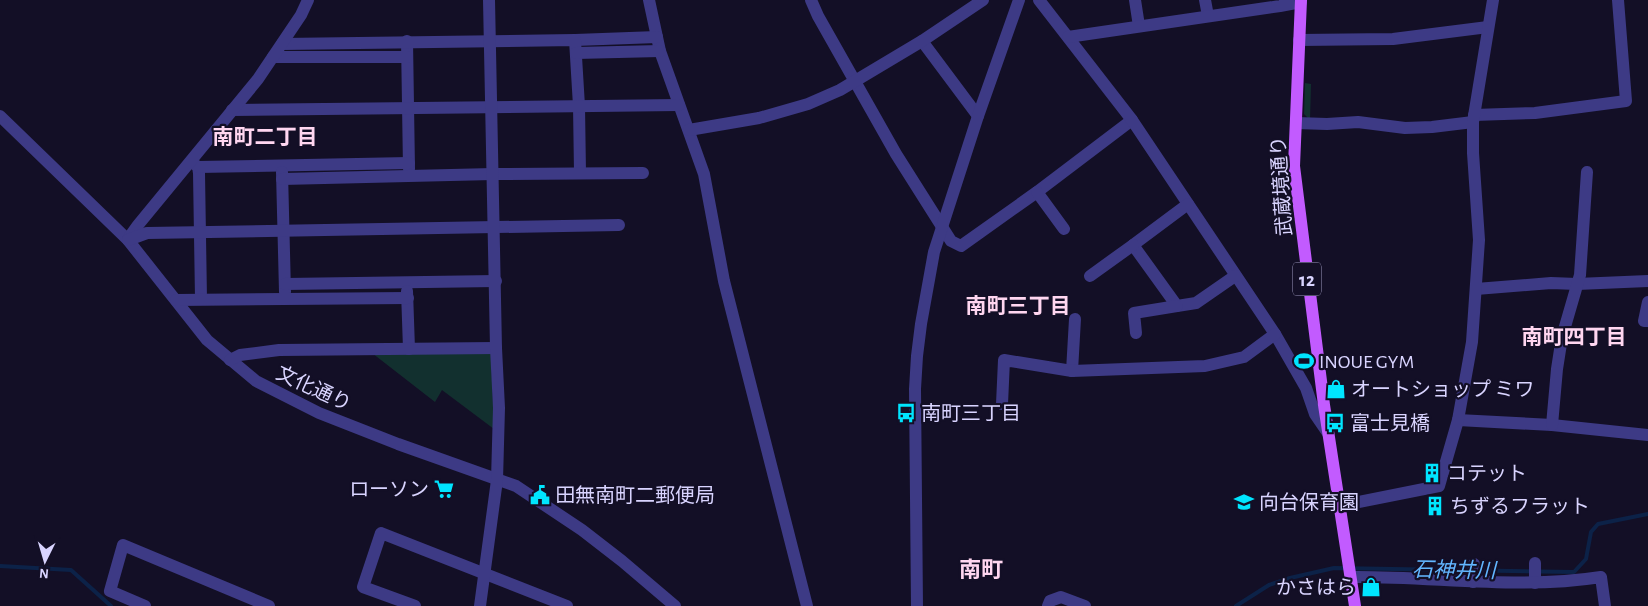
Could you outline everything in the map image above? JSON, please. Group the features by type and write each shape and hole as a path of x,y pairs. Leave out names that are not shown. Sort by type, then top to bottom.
{"main road":[{"name":"武蔵境通り","path":"1301,1 1294,166 1312,319 1355,606"}],"street":[{"path":"128,240 138,225 195,164 232,110 258,79 301,15 308,0"},
{"path":"480,606 497,480 499,408 496,348 489,0"},
{"path":"649,0 660,51 704,174 723,276 807,606"},
{"path":"811,0 896,154 951,241 961,246 1037,192 1132,120"},
{"path":"689,130 759,118 808,104 840,90 922,41 983,0"},
{"path":"917,606 915,417 917,356 927,286 934,252 978,116 1019,0"},
{"path":"1039,0 1132,120 1275,334 1306,388 1315,414 1328,433"},
{"path":"1135,0 1139,26"},
{"path":"1205,0 1208,16"},
{"path":"1339,506 1439,486 1458,420 1472,342 1479,240 1473,118 1493,0"},
{"path":"1296,123 1358,122 1405,128 1432,126 1473,118 1535,113 1626,101 1618,0"},
{"path":"1068,37 1280,6 1301,1"},
{"path":"1299,40 1394,39 1488,27"},
{"path":"282,44 657,37"},
{"path":"575,40 579,106 580,173"},
{"path":"922,41 978,116"},
{"path":"407,42 409,176"},
{"path":"576,53 660,51"},
{"path":"273,57 407,57"},
{"path":"232,110 679,105"},
{"name":"文化通り","path":"0,116 128,240 207,340 256,382 319,413 398,444 516,486 582,530 622,561 674,606"},
{"path":"195,164 409,163"},
{"path":"195,164 201,299"},
{"path":"282,165 285,299"},
{"path":"1552,425 1562,337 1580,275 1587,172"},
{"path":"282,179 643,173"},
{"path":"1037,192 1064,229"},
{"path":"1090,276 1188,204"},
{"path":"128,240 147,233 619,225"},
{"path":"1133,245 1177,306"},
{"path":"1136,333 1134,314 1196,303 1235,276"},
{"path":"285,284 496,281"},
{"path":"1476,289 1550,283 1577,284 1648,281"},
{"path":"407,282 409,349"},
{"path":"176,300 408,298"},
{"path":"1648,302 1644,321 1648,321"},
{"path":"1072,371 1075,319"},
{"path":"1002,404 1004,360 1072,371 1205,366 1244,357 1275,334"},
{"path":"230,360 240,355 280,350 496,348"},
{"path":"1458,420 1552,425 1648,435"},
{"path":"415,606 363,587 380,533 567,606"},
{"path":"146,606 110,591 123,545 269,606"},
{"path":"1535,563 1535,582"},
{"path":"1473,582 1474,564"},
{"path":"1350,574 1473,582 1575,581 1601,577 1605,606"},
{"path":"1048,606 1050,601 1060,598 1085,606"}],"green space":[{"path":"1305,83 1311,84 1310,120 1304,114"},
{"path":"372,353 491,354 494,429 442,390 435,402"}],"waterway":[{"name":"石神井川","path":"1236,606 1269,585 1334,568 1574,572 1586,559 1591,532 1598,524 1648,514"},
{"name":"石神井川","path":"0,566 71,570 111,606"}],"place":[{"name":"INOUE GYM","path":"1304,361"},
{"name":"オートショップ ミワ","path":"1336,389"},
{"name":"南町三丁目","path":"906,413"},
{"name":"富士見橋","path":"1335,423"},
{"name":"コテット","path":"1432,473"},
{"name":"ローソン","path":"444,489"},
{"name":"田無南町二郵便局","path":"540,495"},
{"name":"向台保育園","path":"1244,502"},
{"name":"ちずるフラット","path":"1435,506"},
{"name":"かさはら","path":"1371,587"}],"district":[{"name":"南町二丁目","path":"265,137"},
{"name":"南町三丁目","path":"1018,306"},
{"name":"南町四丁目","path":"1574,337"},
{"name":"南町","path":"981,569"}]}
